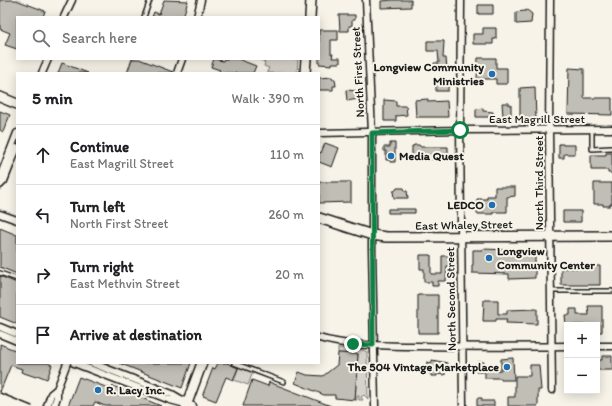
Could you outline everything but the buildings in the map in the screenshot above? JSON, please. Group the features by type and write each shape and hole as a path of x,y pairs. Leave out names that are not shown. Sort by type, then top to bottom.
{"street":[{"path":"64,16 72,0"},
{"path":"197,16 201,0"},
{"path":"310,16 311,0"},
{"name":"North First Street","path":"366,0 372,133 373,345 375,406"},
{"name":"North Second Street","path":"461,0 460,130 463,406"},
{"name":"North Third Street","path":"550,0 550,291 552,390"},
{"path":"42,72 48,60"},
{"path":"176,72 182,60"},
{"path":"305,72 306,60"},
{"path":"0,97 16,104"},
{"name":"East Magrill Street","path":"320,133 612,129"},
{"path":"0,177 16,136"},
{"path":"0,185 4,181 16,151"},
{"path":"0,214 16,220"},
{"name":"East Whaley Street","path":"320,218 372,235 394,238 612,236"},
{"path":"0,328 16,334"},
{"path":"0,334 16,341"},
{"path":"320,338 344,343 373,345 463,347 564,346"},
{"path":"600,346 612,346"},
{"path":"54,406 57,397 57,389 67,364"},
{"path":"77,364 170,400 188,405"},
{"path":"95,364 172,394 188,405"},
{"path":"188,405 202,364"},
{"path":"47,406 51,394 57,389"}],"lane":[{"path":"144,16 150,0"},
{"path":"592,129 592,148 611,148"},
{"path":"0,273 16,279"},
{"path":"550,291 612,291"},
{"path":"237,364 284,382"}],"shaded area":[{"path":"260,60 298,60 297,72 267,72 269,68 264,66 265,62"},
{"path":"338,348 363,350 367,352 368,399 364,395 361,397 363,400 359,400 359,396 357,396 357,400 355,400 358,354 338,353"},
{"path":"239,367 253,372 248,385 234,380"}],"railway":[{"path":"0,393 32,406"}],"place":[{"name":"Longview Community Ministries","path":"492,74"},
{"name":"Media Quest","path":"391,156"},
{"name":"LEDCO","path":"492,205"},
{"name":"Longview Community Center","path":"489,258"},
{"name":"The 504 Vintage Marketplace","path":"507,367"},
{"name":"R. Lacy Inc.","path":"98,390"}],"route":[{"path":"353,344 373,345 371,181 372,133 460,130"}]}
